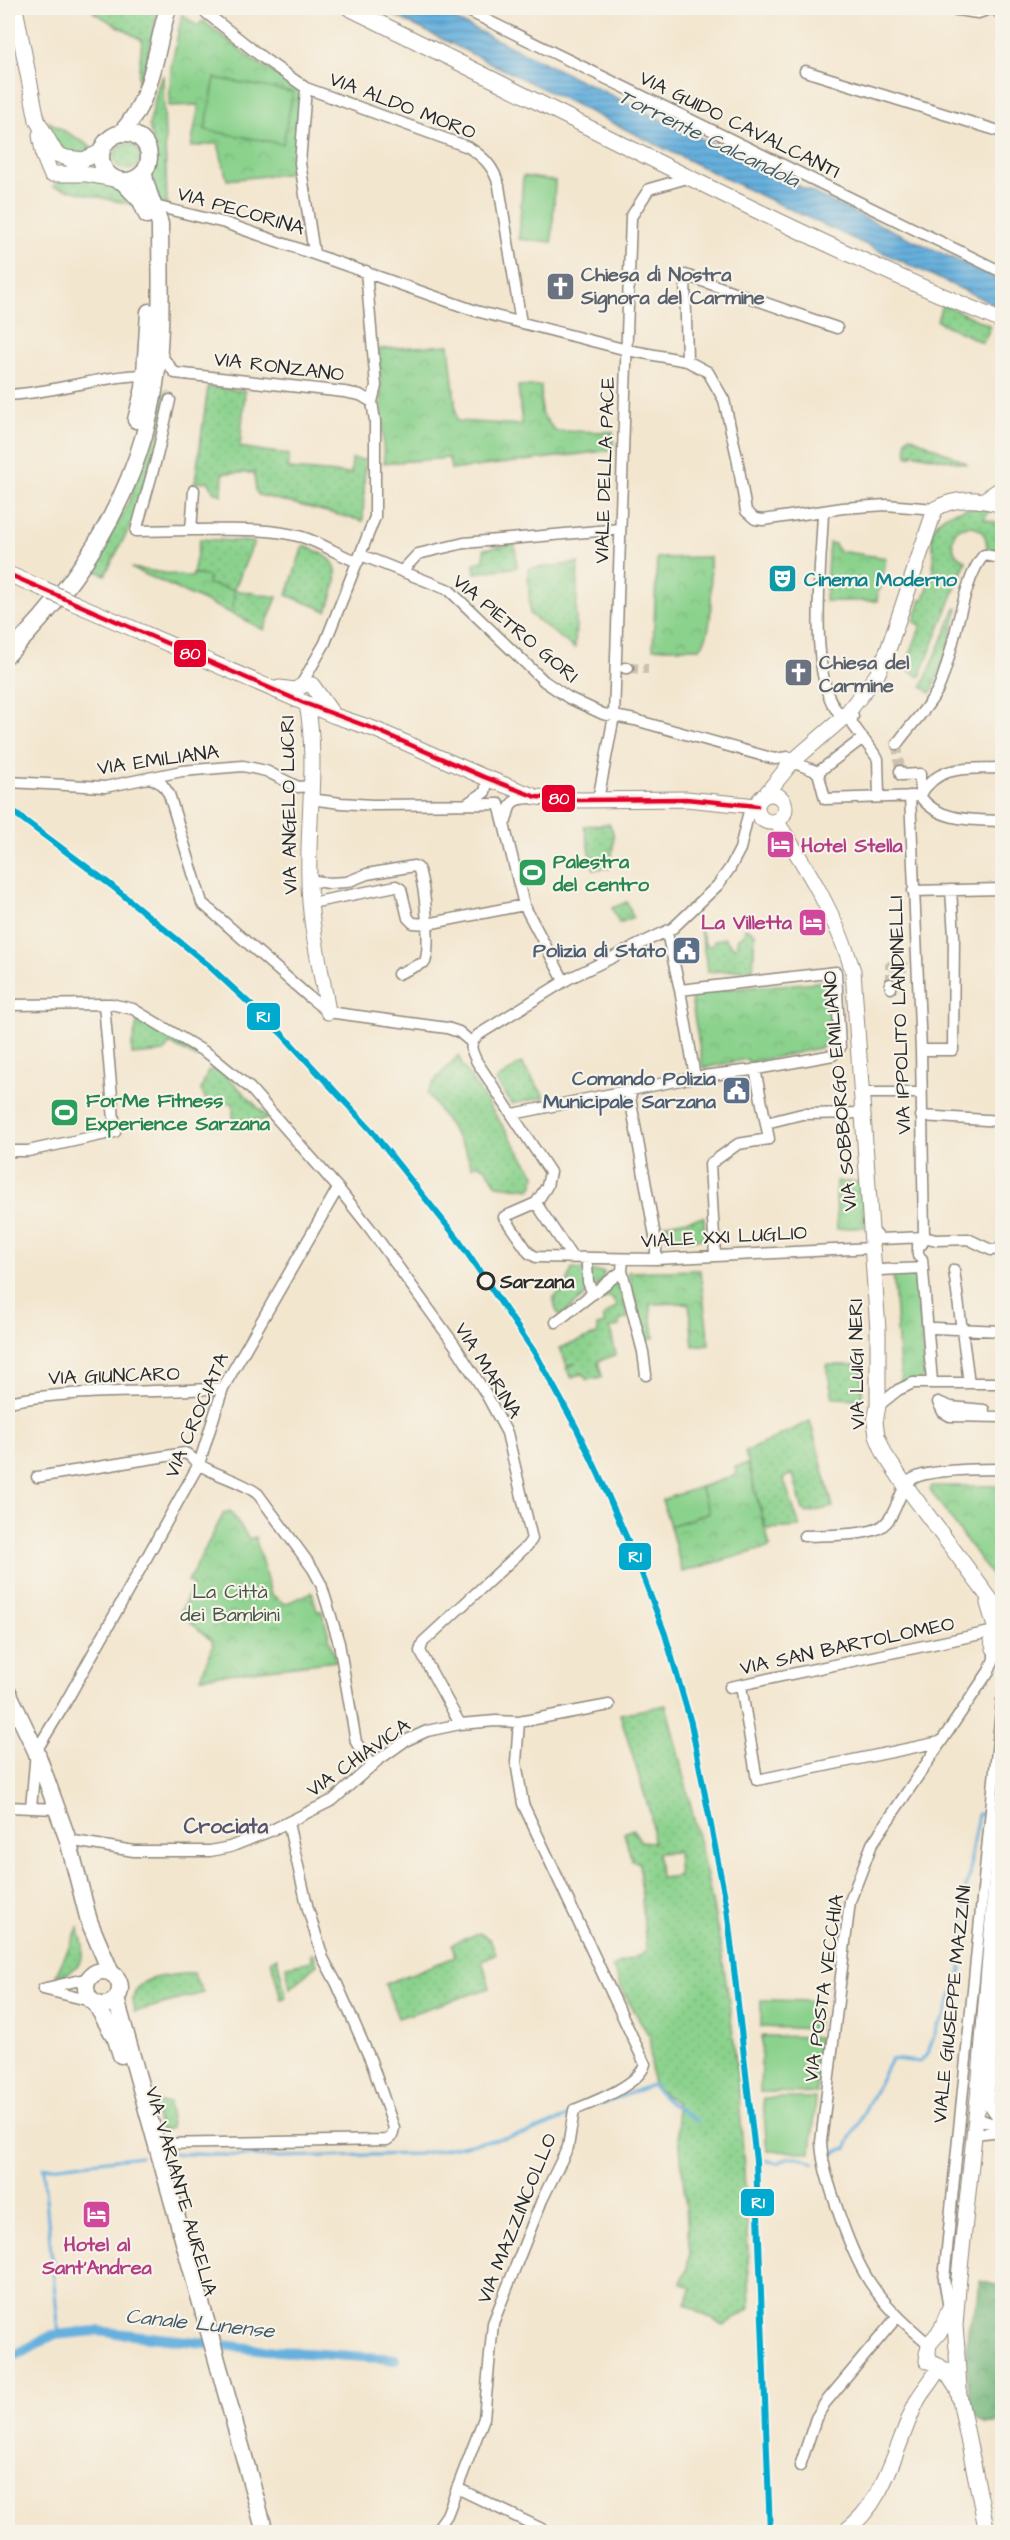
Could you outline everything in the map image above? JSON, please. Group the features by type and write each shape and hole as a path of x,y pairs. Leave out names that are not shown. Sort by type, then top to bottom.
{"main road":[{"path":"15,8 37,120 41,129 56,154 83,160"},
{"path":"51,174 101,152 109,139 121,133 138,113 145,98 168,8"},
{"path":"141,140 173,8"},
{"path":"349,8 691,177 927,290 1002,321"},
{"path":"995,8 1002,13"},
{"path":"41,129 40,138 51,174"},
{"path":"8,654 53,606 94,546 119,504 161,400 160,224 155,206 148,193 144,174 149,153 141,140 129,133 121,133"},
{"path":"94,546 131,444 145,375 149,317 150,230 148,218 141,201 102,166 101,152"},
{"path":"51,174 86,174 131,181 144,174"},
{"path":"984,500 1002,488"},
{"path":"760,803 790,760 848,717 865,692 884,659 935,509 960,500 984,500 1002,505"},
{"path":"8,574 237,675 306,694 334,716"},
{"name":"VIA ANGELO LUCRI","path":"306,694 312,727 309,880 328,1012"},
{"path":"312,727 323,716 334,716 374,729 489,787 536,797 598,800 686,799 760,803 778,795 785,804 783,816 776,821 766,822 760,803"},
{"name":"VIA SOBBORGO EMILIANO","path":"776,821 826,904 845,946 853,971 872,1237 877,1270"},
{"name":"VIA LUIGI NERI","path":"877,1270 879,1348 878,1406 875,1422 877,1436 885,1455 905,1485 1002,1615"},
{"name":"VIA LUIGI NERI","path":"981,1586 998,1643"},
{"name":"VIA VARIANTE AURELIA","path":"8,1692 36,1751 68,1840 89,1921 111,1973 117,1978 120,1986 116,1999 203,2328"},
{"name":"VIALE GIUSEPPE MAZZINI","path":"987,2532 959,2394 955,2326 979,2090 1002,1813"},
{"name":"VIA VARIANTE AURELIA","path":"89,1921 90,1976 85,1987 116,2039 265,2532"},
{"path":"90,1976 100,1971 111,1973"},
{"path":"93,2002 107,2005 116,1999"},
{"name":"VIALE GIUSEPPE MAZZINI","path":"930,2345 941,2330 958,2287"},
{"path":"844,2532 856,2527 871,2506 927,2383 939,2366 952,2362 957,2352 948,2337 930,2345"},
{"path":"930,2345 931,2362 948,2373 959,2394"},
{"path":"917,2402 927,2369 930,2345"},
{"name":"VIA VARIANTE AURELIA","path":"213,2363 255,2532"},
{"path":"927,2383 941,2378 953,2383 959,2394"}],"street":[{"name":"VIA ALDO MORO","path":"200,8 263,58 306,88 468,147 484,157 496,174 500,186 521,323"},
{"name":"VIA GUIDO CAVALCANTI","path":"462,8 1002,272"},
{"path":"944,8 978,13 995,8"},
{"path":"805,70 1002,132"},
{"path":"306,88 300,163 314,253"},
{"name":"VIALE DELLA PACE","path":"598,800 614,716 632,217 649,189 691,177"},
{"name":"VIA PECORINA","path":"155,206 225,223 476,311 627,350 687,361"},
{"path":"306,694 375,517 375,421 372,402 376,386 366,271"},
{"path":"837,328 685,275 687,361 708,372 724,400 746,511 750,516 763,520 886,504 935,509"},
{"path":"159,347 164,359 175,373 161,383 161,400"},
{"name":"VIA RONZANO","path":"175,373 344,392 360,395 372,402"},
{"path":"8,395 98,378 145,375"},
{"name":"VIA PIETRO GORI","path":"161,400 157,456 136,531 263,531 294,536 403,570 449,590 544,681 569,698 603,714 639,721 775,759 790,760 818,772"},
{"path":"191,530 194,490"},
{"path":"823,512 818,611 819,653 832,707 848,717 878,759 879,797"},
{"path":"403,570 418,554 464,543 620,529"},
{"path":"897,744 939,688 965,597 979,561 984,555 1002,558"},
{"path":"866,743 818,772 825,798 915,796 944,814 967,819 1002,821"},
{"name":"VIA EMILIANA","path":"8,782 105,787 182,771 243,766 266,771 340,804 499,804 505,825"},
{"path":"915,796 933,778 944,772 1002,768"},
{"path":"173,811 173,783 182,771"},
{"name":"VIA IPPOLITO LANDINELLI","path":"900,771 901,775 920,774 915,796 914,891 919,967 916,1001 921,1050 923,1237 918,1245 921,1261"},
{"path":"151,778 166,788 202,903 328,1012 447,1028 459,1032 471,1042"},
{"path":"465,804 485,792 487,782 489,787"},
{"path":"536,797 513,801 509,805 505,825 524,905 564,981"},
{"path":"575,1257 536,1203 547,1186 550,1172 477,1062 471,1042 478,1035 564,981 667,933 705,898 730,868 740,849 747,815 760,803"},
{"path":"309,880 329,883 414,866 418,868 427,924 428,955 425,962 398,974"},
{"path":"357,878 360,894"},
{"path":"311,903 400,887 408,918 413,923 427,924 524,905"},
{"path":"914,891 1002,889"},
{"path":"921,1050 953,1050 954,936 951,890"},
{"path":"667,933 680,990 695,1077"},
{"path":"907,967 919,967"},
{"path":"513,1114 695,1077 833,1055 840,1048 836,972 680,990"},
{"path":"9,1151 28,1151 115,1132 104,1004"},
{"name":"VIA MARINA","path":"8,1005 104,1004 133,1009 223,1065 250,1088 338,1188 428,1307 486,1394 507,1433 532,1539 423,1642 420,1650 460,1724"},
{"path":"716,1255 710,1164 738,1144 769,1139 754,1069"},
{"path":"633,1090 630,1098 656,1242 656,1259"},
{"path":"868,1093 921,1093"},
{"path":"766,1123 802,1114 861,1113"},
{"path":"921,1116 1002,1121"},
{"name":"VIA CROCIATA","path":"36,1751 199,1464 223,1388 338,1188"},
{"name":"VIALE XXI LUGLIO","path":"536,1203 504,1217 529,1253 536,1257 656,1259 716,1255 872,1237 968,1239 992,1250 1002,1249"},
{"path":"623,1259 622,1271 643,1352 646,1375"},
{"path":"877,1270 921,1261 932,1328 932,1382"},
{"path":"587,1265 588,1282 593,1294"},
{"path":"954,1270 969,1383"},
{"path":"556,1322 622,1271"},
{"path":"932,1328 1002,1330"},
{"path":"878,1406 904,1386 913,1383 1002,1383"},
{"name":"VIA GIUNCARO","path":"8,1402 42,1395 81,1392 178,1392 223,1388"},
{"path":"1002,1412 951,1407 938,1402 945,1414 950,1416 1002,1417"},
{"path":"37,1477 185,1453 192,1456 199,1464 247,1485 258,1494 313,1569 321,1584 339,1643 357,1742 372,1767"},
{"path":"804,1536 875,1530 893,1512 905,1485 913,1478 927,1474 1002,1469"},
{"name":"VIA SAN BARTOLOMEO","path":"940,1742 757,1780 736,1686 972,1637 998,1643"},
{"name":"VIA POSTA VECCHIA","path":"930,2345 883,2302 862,2272 849,2246 824,2167 821,2142 850,1901 872,1844 989,1671 998,1643"},
{"name":"VIALE GIUSEPPE MAZZINI","path":"949,2311 944,2279 1002,1700"},
{"path":"460,1724 519,1722 609,1705"},
{"name":"VIA MAZZINCOLLO","path":"435,2532 447,2515 484,2418 494,2323 498,2308 542,2200 568,2147 573,2115 636,2078 645,2064 523,1804 516,1762 519,1722"},
{"name":"VIA CHIAVICA","path":"68,1840 134,1851 210,1851 230,1847 288,1823 333,1800 405,1741 427,1731 460,1724"},
{"path":"31,1808 36,1751"},
{"path":"8,1807 57,1809"},
{"name":"VIA VARIANTE AURELIA","path":"156,2144 387,2140 392,2136 394,2128 371,2061 323,1958 308,1909 288,1823"},
{"path":"988,2106 1002,1940"},
{"path":"90,1976 43,1989 93,2002"},
{"path":"979,2090 1002,2127"},
{"path":"976,2118 1002,2127"},
{"path":"974,2134 1002,2127"},
{"path":"800,2466 816,2418 825,2403 897,2317"},
{"path":"457,2488 542,2529 543,2532"}],"green space":[{"path":"95,8 159,8 139,91 142,40 93,12"},
{"path":"182,14 197,26 203,21 255,61 302,92 297,169 284,174 227,180 218,143 191,147 199,105 169,106 171,68"},
{"path":"163,76 167,205 160,203 150,175 156,154 149,126 159,82"},
{"path":"215,78 293,92 283,144 205,130"},
{"path":"49,122 92,147 83,153 63,151 52,137"},
{"path":"127,144 137,147 140,157 137,167 127,170 117,167 114,157 117,147"},
{"path":"523,176 555,181 552,242 519,239"},
{"path":"83,178 117,186 133,205 53,186 59,181"},
{"path":"942,304 991,326 983,343 937,321"},
{"path":"449,345 457,421 522,425 518,386 541,386 541,413 555,431 613,432 613,450 451,470 449,458 384,463 379,349"},
{"path":"208,387 245,391 240,447 289,455 288,469 351,474 352,459 365,460 363,521 259,495 256,492 254,473 223,473 222,495 214,492 208,481 195,483"},
{"path":"168,390 159,436 136,515 105,575 93,569 130,499 163,394"},
{"path":"910,436 967,464 912,453 912,456 907,456 906,440"},
{"path":"990,509 984,519 1002,524 1002,554 987,550 984,535 973,526 962,527 955,532 952,541 954,549 958,556 966,561 920,677 905,668 921,625 914,622 935,567 933,566 932,543 934,527 944,516 959,510"},
{"path":"200,539 254,542 234,590 277,597 264,630 233,614 233,590 208,584 209,577 193,574"},
{"path":"829,543 835,544 838,551 886,558 882,586 878,592 877,601 825,601"},
{"path":"515,544 517,567 475,573 474,563 484,561 484,549"},
{"path":"303,546 327,557 336,570 334,588 327,611 287,595"},
{"path":"710,557 710,618 705,640 700,648 653,648 657,558"},
{"path":"578,563 575,649 530,614 528,569"},
{"path":"131,568 192,577 193,574 209,577 208,584 234,590 233,614"},
{"path":"956,608 958,608 947,651 931,693 922,687"},
{"path":"609,824 614,839 610,868 594,869 584,826"},
{"path":"627,902 633,917 619,923 612,908"},
{"path":"745,928 755,933 753,969 708,972 700,929 706,946 713,945 714,941 724,938 736,947 738,938 744,935"},
{"path":"830,981 833,1032 831,1043 819,1048 754,1062 748,1062 747,1059 703,1068 690,992"},
{"path":"138,1020 197,1054 197,1058 170,1043 164,1052 132,1055 132,1044"},
{"path":"459,1055 462,1065 536,1176 531,1189 497,1185 486,1168 478,1164 472,1167 465,1149 427,1093 437,1078"},
{"path":"521,1063 545,1097 512,1104 496,1081"},
{"path":"219,1068 268,1118 265,1120 233,1120 233,1103 207,1102 201,1090 208,1071"},
{"path":"836,1182 862,1182 865,1227 837,1229"},
{"path":"704,1217 705,1239 668,1239 665,1224"},
{"path":"572,1269 604,1272 602,1281 561,1316 557,1312 553,1298 566,1287"},
{"path":"700,1270 709,1344 693,1346 689,1303 650,1304 654,1338 646,1340 628,1272"},
{"path":"916,1270 925,1378 901,1383 893,1271"},
{"path":"618,1282 628,1318 619,1321 620,1326 610,1328 616,1355 598,1361 602,1377 587,1380 582,1373 572,1378 566,1368 576,1363 567,1366 560,1348 598,1334 597,1326 605,1324 603,1317 617,1306 610,1296 593,1304 591,1301 612,1283"},
{"path":"826,1365 862,1365 862,1399 833,1398"},
{"path":"810,1421 833,1507 807,1513 803,1510 793,1474 783,1478 800,1527 766,1529 745,1452"},
{"path":"748,1464 770,1547 682,1572 670,1526 708,1513 700,1487 737,1475 735,1467"},
{"path":"932,1486 1002,1486 1002,1590 930,1490"},
{"path":"700,1487 709,1513 670,1526 662,1500"},
{"name":"La Città dei Bambini","path":"230,1511 249,1539 255,1537 271,1594 285,1604 312,1592 317,1611 322,1611 336,1661 201,1677 213,1646 212,1641 180,1613 193,1585 188,1581 224,1513"},
{"path":"666,1705 714,1911 726,1981 740,2103 750,2308 724,2326 685,2304 692,2288 681,2283 690,2252 676,2103 652,2085 650,2037 627,1999 612,1967 643,1954 646,1950 639,1862 632,1861 624,1833 633,1829 641,1842 653,1843 651,1816 620,1714","holes":["677,1852 679,1876 660,1878 658,1853"]},
{"path":"78,1928 83,1945 82,1958 72,1971 56,1975"},
{"path":"479,1933 490,1939 496,1954 482,1960 490,1988 398,2018 385,1984 455,1957 452,1944"},
{"path":"311,1954 314,1954 317,1964 290,1989 286,1966 312,1961"},
{"path":"277,1958 286,1997 281,1999 271,1960"},
{"path":"193,1973 203,1993 134,2012 133,1999 136,1990 142,1984 150,1979"},
{"path":"761,2000 818,2001 817,2029 761,2027"},
{"path":"762,2036 818,2037 817,2093 760,2092"},
{"path":"763,2098 816,2098 811,2152 767,2151"},
{"path":"153,2103 169,2103 171,2128 160,2131"},
{"path":"979,2281 1002,2286 1002,2423 982,2422 975,2413 969,2391 968,2330 978,2301"}],"water":[{"path":"379,8 431,8 863,217 1002,281 1002,308 749,190"}],"waterway":[{"path":"825,2157 846,2148 891,2059 920,2062 928,2053 937,2027 945,2016 961,1970 966,1885 970,1875 978,1814 986,1815"},
{"path":"599,2105 652,2085 671,2104 698,2121"},
{"path":"166,2153 277,2157 418,2154 528,2133 570,2116"},
{"path":"59,2335 43,2168 140,2156"},
{"path":"766,2160 779,2163 787,2158 796,2157 814,2163"},
{"name":"Canale Lunense","path":"8,2359 53,2335 97,2331 276,2351 395,2359"}],"tunnel":[{"path":"628,668 648,669"},
{"path":"897,744 900,771"},
{"path":"890,984 890,966 907,967"}],"transit line":[{"name":"80","path":"8,574 304,703 374,729 536,797 579,800 686,799 757,806"},
{"name":"R1","path":"8,808 112,886 207,964 281,1033 370,1129 457,1238 537,1356 599,1475 639,1566 665,1634 691,1723 727,1908 756,2161 770,2532"}],"place":[{"name":"Chiesa di Nostra Signora del Carmine","path":"560,286"},
{"name":"Cinema Moderno","path":"783,579"},
{"name":"Chiesa del Carmine","path":"798,673"},
{"name":"Hotel Stella","path":"780,845"},
{"name":"Palestra del centro","path":"532,872"},
{"name":"La Villetta","path":"813,922"},
{"name":"Polizia di Stato","path":"687,950"},
{"name":"Comando Polizia Municipale Sarzana","path":"737,1090"},
{"name":"ForMe Fitness Experience Sarzana","path":"65,1112"},
{"name":"Sarzana","path":"486,1281"},
{"name":"Hotel al Sant'Andrea","path":"97,2214"}],"district":[{"name":"Crociata","path":"226,1826"}],"water label":[{"name":"Torrente Calcandola","path":"709,138"}]}
